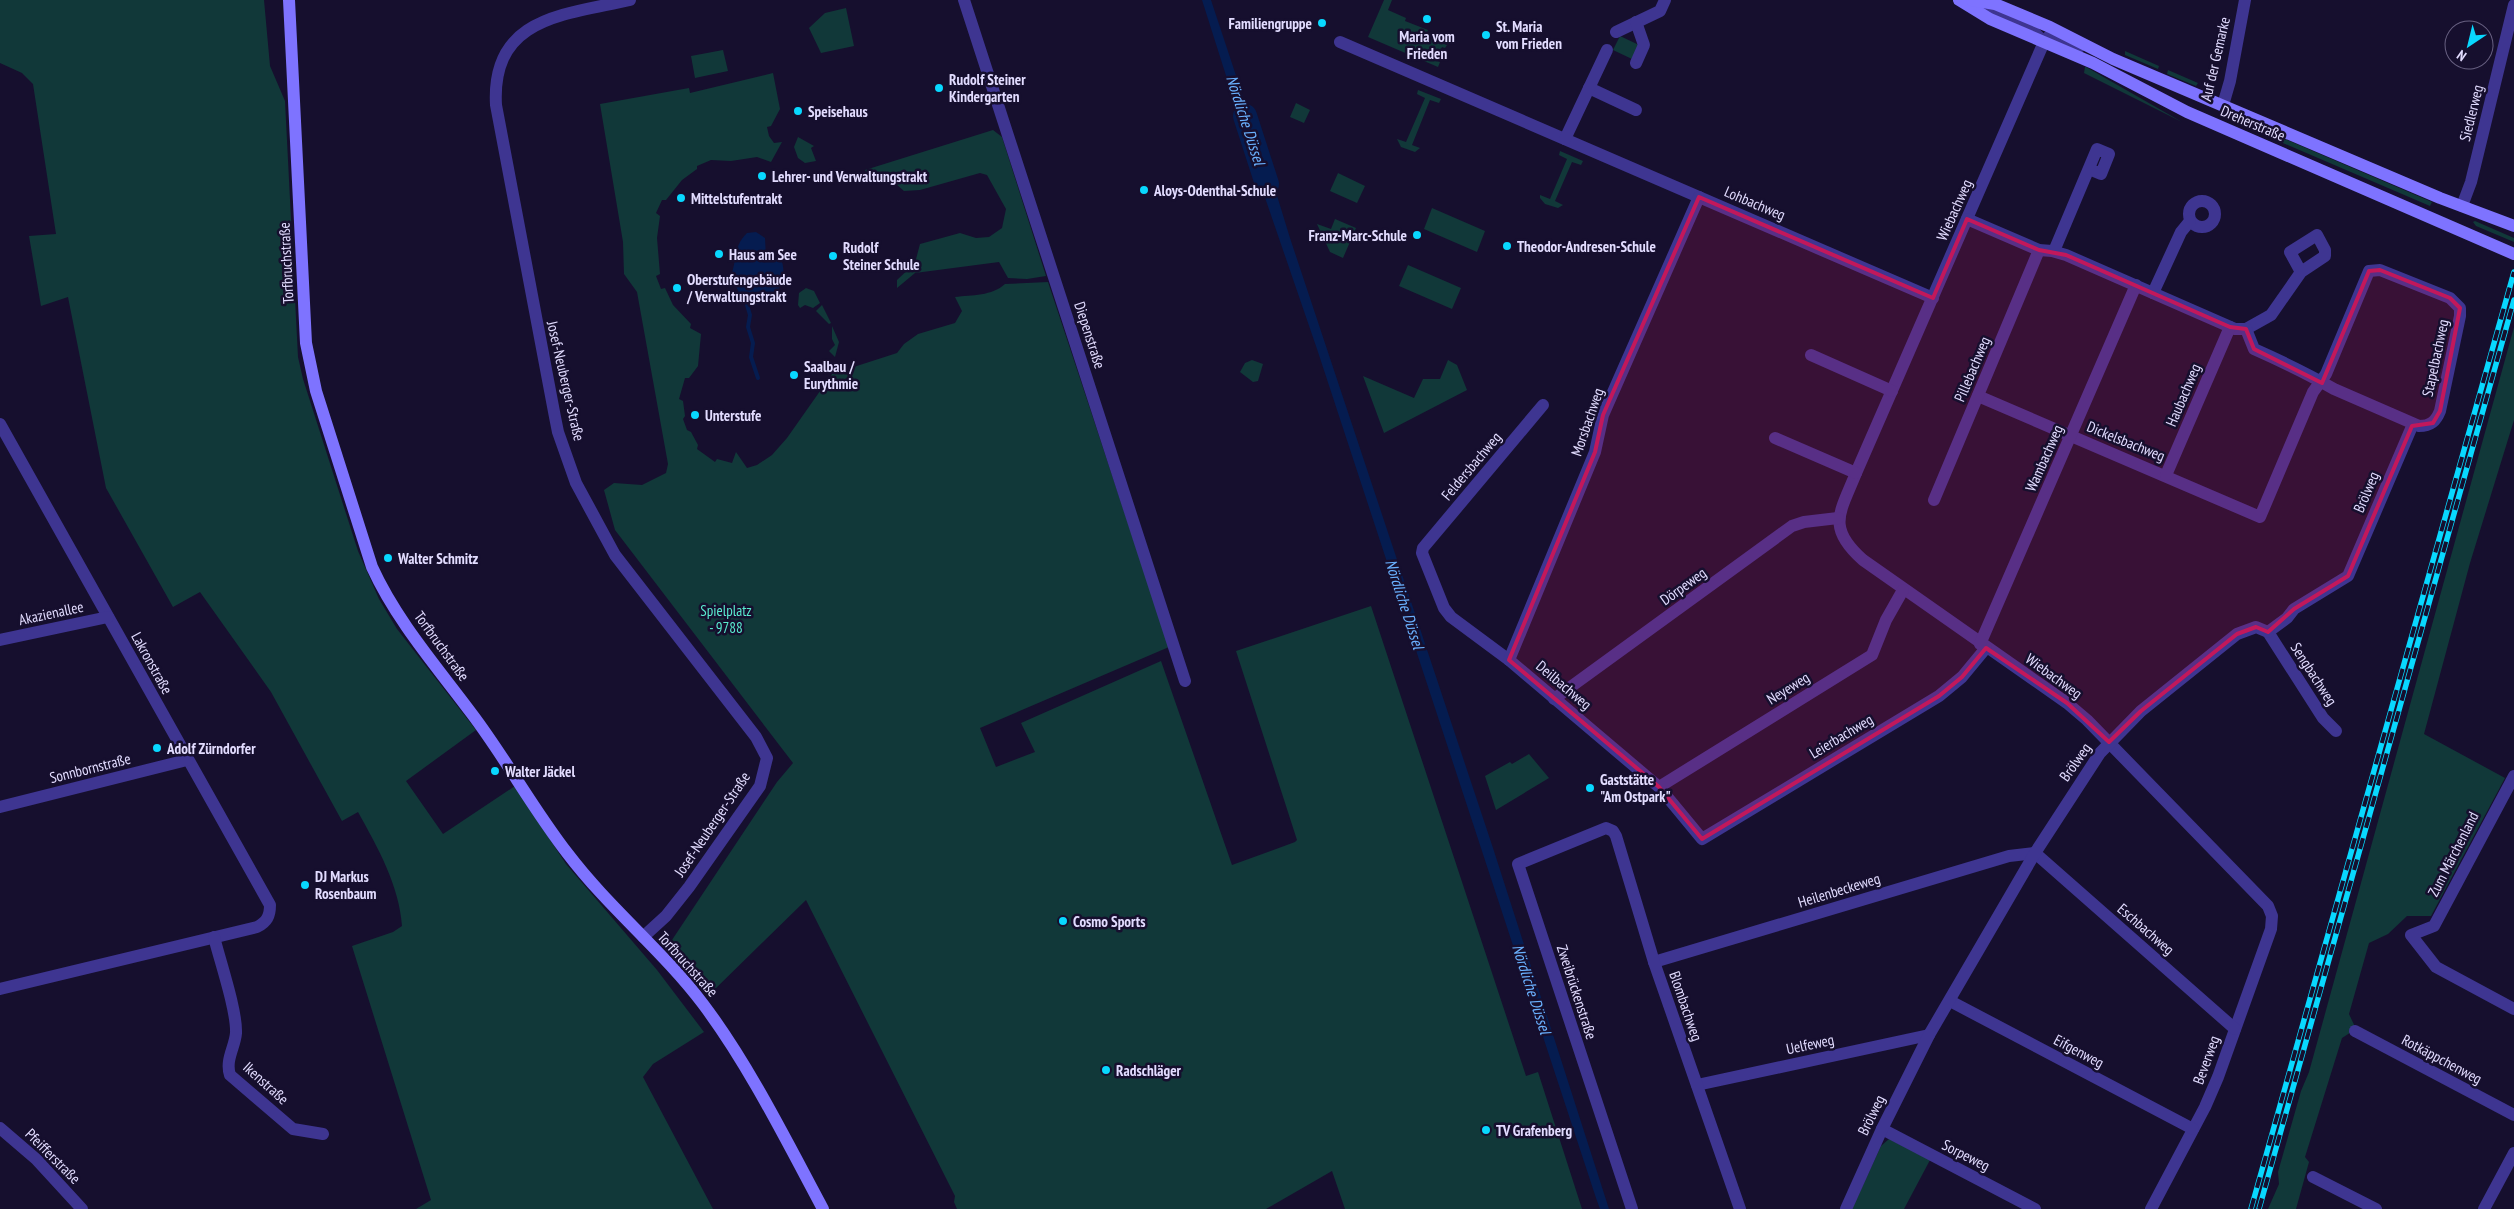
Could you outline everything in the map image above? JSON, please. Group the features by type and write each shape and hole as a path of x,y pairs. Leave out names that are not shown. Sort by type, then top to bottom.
{"main road":[{"name":"Torfbruchstraße","path":"289,0 306,343 316,391 366,552 389,600 478,722 569,856 643,938 676,971 719,1026 763,1098 823,1209"},
{"name":"Dreherstraße","path":"1959,0 1990,19 2093,63 2214,124 2514,252"},
{"name":"Dreherstraße","path":"1972,0 2003,8 2050,27 2113,59 2462,206 2514,226"},
{"name":"Auf der Gemarke","path":"2214,124 2222,105"},
{"name":"Siedlerweg","path":"2453,226 2462,206"}],"street":[{"name":"Josef-Neuberger-Straße","path":"630,0 565,14 528,28 518,35 504,54 495,83 496,105 556,425 576,483 615,555 756,737 767,758 764,776 753,798 672,908 643,938"},
{"name":"Diepenstraße","path":"964,0 1185,681"},
{"path":"1616,32 1660,11 1665,0"},
{"name":"Dreherstraße","path":"1963,0 2026,25 2044,42 2048,38 2053,37 2113,59"},
{"name":"Auf der Gemarke","path":"2222,105 2230,81 2245,0"},
{"name":"Siedlerweg","path":"2462,206 2471,182 2514,5"},
{"path":"1636,22 1644,45 1636,64"},
{"name":"Lohbachweg","path":"1340,42 1933,298"},
{"name":"Wiebachweg","path":"2044,42 1856,473 1838,518 1839,529 1846,546 1903,590 2067,703 2109,742 2268,906 2272,916"},
{"path":"1564,139 1607,50"},
{"path":"1589,88 1636,110"},
{"path":"2054,251 2089,169"},
{"name":"Morsbachweg","path":"1509,660 1595,452 1603,415 1699,197"},
{"path":"1967,220 2039,250 2054,251 2230,327 2246,329 2271,315 2301,272"},
{"path":"2153,293 2181,232 2190,221"},
{"name":"Pillebachweg","path":"1934,500 2039,250"},
{"name":"Stapelbachweg","path":"2260,517 2369,270 2380,270 2441,294 2456,302 2460,308 2460,316 2440,411 2432,423 2425,426 2413,424"},
{"name":"Wambachweg","path":"1983,646 2136,285"},
{"name":"Haubachweg","path":"2166,475 2230,327"},
{"path":"2246,329 2254,349 2413,424"},
{"path":"1811,355 1892,390"},
{"name":"Dickelsbachweg","path":"1978,396 2166,475 2260,517"},
{"name":"Feldersbachweg","path":"1423,548 1544,405"},
{"name":"Lakronstraße","path":"0,424 270,905 268,918 264,924 214,938"},
{"name":"Brölweg","path":"1846,1209 1882,1129 1929,1035 2065,804 2109,742 2141,710 2236,634 2256,627 2268,632 2287,618 2294,609 2348,576 2413,424"},
{"path":"1775,438 1856,473"},
{"name":"Dörpeweg","path":"1554,699 1792,526 1804,522 1838,518"},
{"name":"Deilbachweg","path":"1423,548 1422,553 1447,612 1456,622 1509,660 1659,787 1702,839"},
{"name":"Neyeweg","path":"1659,787 1872,655 1886,620 1903,590"},
{"name":"Akazienallee","path":"0,640 108,617"},
{"name":"Sengbachweg","path":"2268,632 2323,718 2336,731"},
{"name":"Leierbachweg","path":"1702,839 1938,696 1962,677 1983,646"},
{"name":"Sonnbornstraße","path":"0,807 187,760"},
{"name":"Zum Märchenland","path":"2514,776 2434,926 2411,935 2436,967 2514,1009"},
{"name":"Blombachweg","path":"1594,832 1609,828 1616,836 1654,962 1740,1209"},
{"name":"Zweibrückenstraße","path":"1594,832 1518,864 1632,1209"},
{"name":"Heilenbeckeweg","path":"1654,962 2009,856 2035,853"},
{"name":"Eschbachweg","path":"2035,853 2235,1029"},
{"name":"Beverweg","path":"2152,1209 2218,1077 2271,929 2272,916"},
{"path":"0,989 214,938"},
{"name":"Ikenstraße","path":"214,938 235,1021 235,1040 228,1063 230,1074 294,1129 323,1134"},
{"name":"Eifgenweg","path":"1950,1001 2193,1129"},
{"name":"Rotkäppchenweg","path":"2355,1031 2514,1115"},
{"name":"Uelfeweg","path":"1697,1084 1929,1035"},
{"name":"Pfeifferstraße","path":"0,1128 36,1158 79,1208"},
{"name":"Sorpeweg","path":"1882,1129 2036,1209"},
{"path":"2484,1209 2514,1153"},
{"path":"2313,1177 2376,1209"}],"highlighted area":[{"path":"1699,197 1933,298 1967,219 2039,250 2066,255 2230,327 2246,329 2254,349 2322,383 2369,271 2380,270 2450,298 2460,308 2440,411 2433,423 2412,426 2348,576 2294,609 2268,632 2256,627 2237,634 2141,711 2109,742 2067,703 1986,648 1962,677 1939,696 1702,839 1659,787 1509,660 1595,452 1603,415"}],"green space":[{"path":"0,0 264,0 270,66 285,101 298,357 303,379 358,551 379,599 397,629 476,730 406,781 443,834 515,786 566,864 657,970 704,1032 653,1064 643,1077 713,1209 416,1209 431,1200 352,946 393,932 402,926 397,896 392,881 380,853 358,812 342,821 271,692 200,592 173,607 106,488 68,297 41,306 29,236 56,234 33,84 22,73 0,63"},
{"path":"1384,0 1392,0 1388,10 1406,18 1405,21 1428,30 1426,35 1447,45 1445,48 1442,47 1435,60 1440,62 1438,67 1368,37"},
{"path":"846,8 854,46 821,53 809,28 825,13"},
{"path":"1620,36 1639,45 1632,59 1613,50"},
{"path":"723,50 728,71 695,78 691,56"},
{"path":"2125,51 2159,66 2158,69 2125,55"},
{"path":"2086,67 2182,122 2084,73"},
{"path":"2168,70 2198,83 2196,86 2167,74"},
{"name":"Spielplatz - 9788","path":"773,73 780,109 771,126 767,127 769,136 774,143 782,142 771,162 757,157 731,161 711,160 697,166 697,169 682,180 666,200 662,200 656,213 660,216 657,238 660,274 656,276 661,289 665,288 673,305 691,324 690,328 701,334 698,366 689,378 685,378 679,399 683,401 685,416 683,419 687,430 691,432 698,445 697,449 715,462 717,459 732,463 736,452 747,468 757,465 772,455 787,438 832,374 897,353 904,344 918,334 955,323 962,311 955,297 988,293 1005,284 1048,282 1169,647 980,728 996,767 1035,752 1021,723 1161,661 1232,865 1295,842 1297,840 1236,651 1371,606 1526,1076 1538,1072 1582,1209 1345,1209 1332,1171 1266,1209 957,1209 954,1202 955,1196 806,900 713,991 685,957 670,943 777,782 793,763 615,530 604,490 614,483 642,485 666,473 668,464 637,292 624,274 623,242 600,104 689,88 690,93"},
{"path":"1418,90 1441,99 1439,103 1430,100 1412,145 1420,148 1415,152 1401,147 1397,139 1406,142 1425,98 1417,94"},
{"path":"1296,103 1310,110 1304,123 1290,117"},
{"path":"2238,119 2432,202 2430,206 2241,125 2237,122"},
{"path":"993,130 1002,137 1046,276 1027,279 1008,278 999,262 915,273 897,288 897,280 915,263 920,244 960,233 976,238 989,237 1002,228 1006,209 987,175 980,173 920,190 904,191 888,177 870,180 865,170"},
{"path":"798,137 814,146 811,148 816,161 805,163 798,158 794,147"},
{"path":"1560,151 1583,161 1581,165 1572,162 1555,201 1563,205 1558,208 1545,204 1540,195 1550,199 1567,159 1559,155"},
{"path":"1338,173 1365,186 1357,203 1330,191"},
{"path":"1432,208 1485,231 1477,252 1424,229"},
{"path":"1335,219 1356,228 1343,258 1330,252 1317,224 1331,229"},
{"path":"2475,221 2514,238 2514,242 2476,226 2473,222"},
{"path":"1408,265 1461,288 1452,309 1399,286"},
{"path":"806,288 814,291 820,303 813,308 805,305 800,308 798,305 799,293"},
{"path":"822,305 831,323 829,324 816,311"},
{"path":"832,326 839,342 835,357 829,351 835,345 832,339"},
{"path":"2514,327 2514,420 2470,563 2424,734 2505,778 2431,916 2407,916 2388,934 2369,943 2349,1014 2356,1029 2342,1038 2305,1157 2309,1162 2296,1209 2268,1209 2279,1184 2278,1172 2301,1091 2309,1072"},
{"path":"1252,360 1263,364 1258,381 1253,382 1240,372 1245,363"},
{"path":"1448,360 1457,365 1467,390 1384,433 1363,376 1414,398 1423,379 1440,379"},
{"path":"1529,754 1549,778 1496,810 1485,776"},
{"path":"1889,1139 1930,1160 1904,1209 1852,1209 1881,1146"}],"water":[{"path":"1202,0 1211,0 1259,145 1249,148"},
{"path":"1263,150 1290,238 1493,848 1609,1209 1600,1209 1596,1198 1317,349 1250,154"},
{"path":"756,232 765,238 766,257 780,257 783,277 775,294 768,300 759,304 750,304 740,301 738,290 730,278 737,249 742,238 747,233"}],"waterway":[{"name":"Nördliche Düssel","path":"1245,116 1267,184"},
{"path":"747,305 750,315 748,327 753,343 751,357 758,378"}],"railway":[{"path":"2251,1209 2514,272"},
{"path":"2259,1209 2514,300"}],"place":[{"name":"Maria vom Frieden","path":"1427,19"},
{"name":"Familiengruppe","path":"1322,23"},
{"name":"St. Maria vom Frieden","path":"1486,35"},
{"name":"Rudolf Steiner Kindergarten","path":"939,88"},
{"name":"Speisehaus","path":"798,111"},
{"name":"Lehrer- und Verwaltungstrakt","path":"762,176"},
{"name":"Aloys-Odenthal-Schule","path":"1144,190"},
{"name":"Mittelstufentrakt","path":"681,198"},
{"name":"Franz-Marc-Schule","path":"1417,235"},
{"name":"Theodor-Andresen-Schule","path":"1507,246"},
{"name":"Haus am See","path":"719,254"},
{"name":"Rudolf Steiner Schule","path":"833,256"},
{"name":"Oberstufengebäude / Verwaltungstrakt","path":"677,288"},
{"name":"Saalbau / Eurythmie","path":"794,375"},
{"name":"Unterstufe","path":"695,415"},
{"name":"Walter Schmitz","path":"388,558"},
{"name":"Adolf Zürndorfer","path":"157,748"},
{"name":"Walter Jäckel","path":"495,771"},
{"name":"Gaststätte \"Am Ostpark\"","path":"1590,788"},
{"name":"DJ Markus Rosenbaum","path":"305,885"},
{"name":"Cosmo Sports","path":"1063,921"},
{"name":"Radschläger","path":"1106,1070"},
{"name":"TV Grafenberg","path":"1486,1130"}]}
